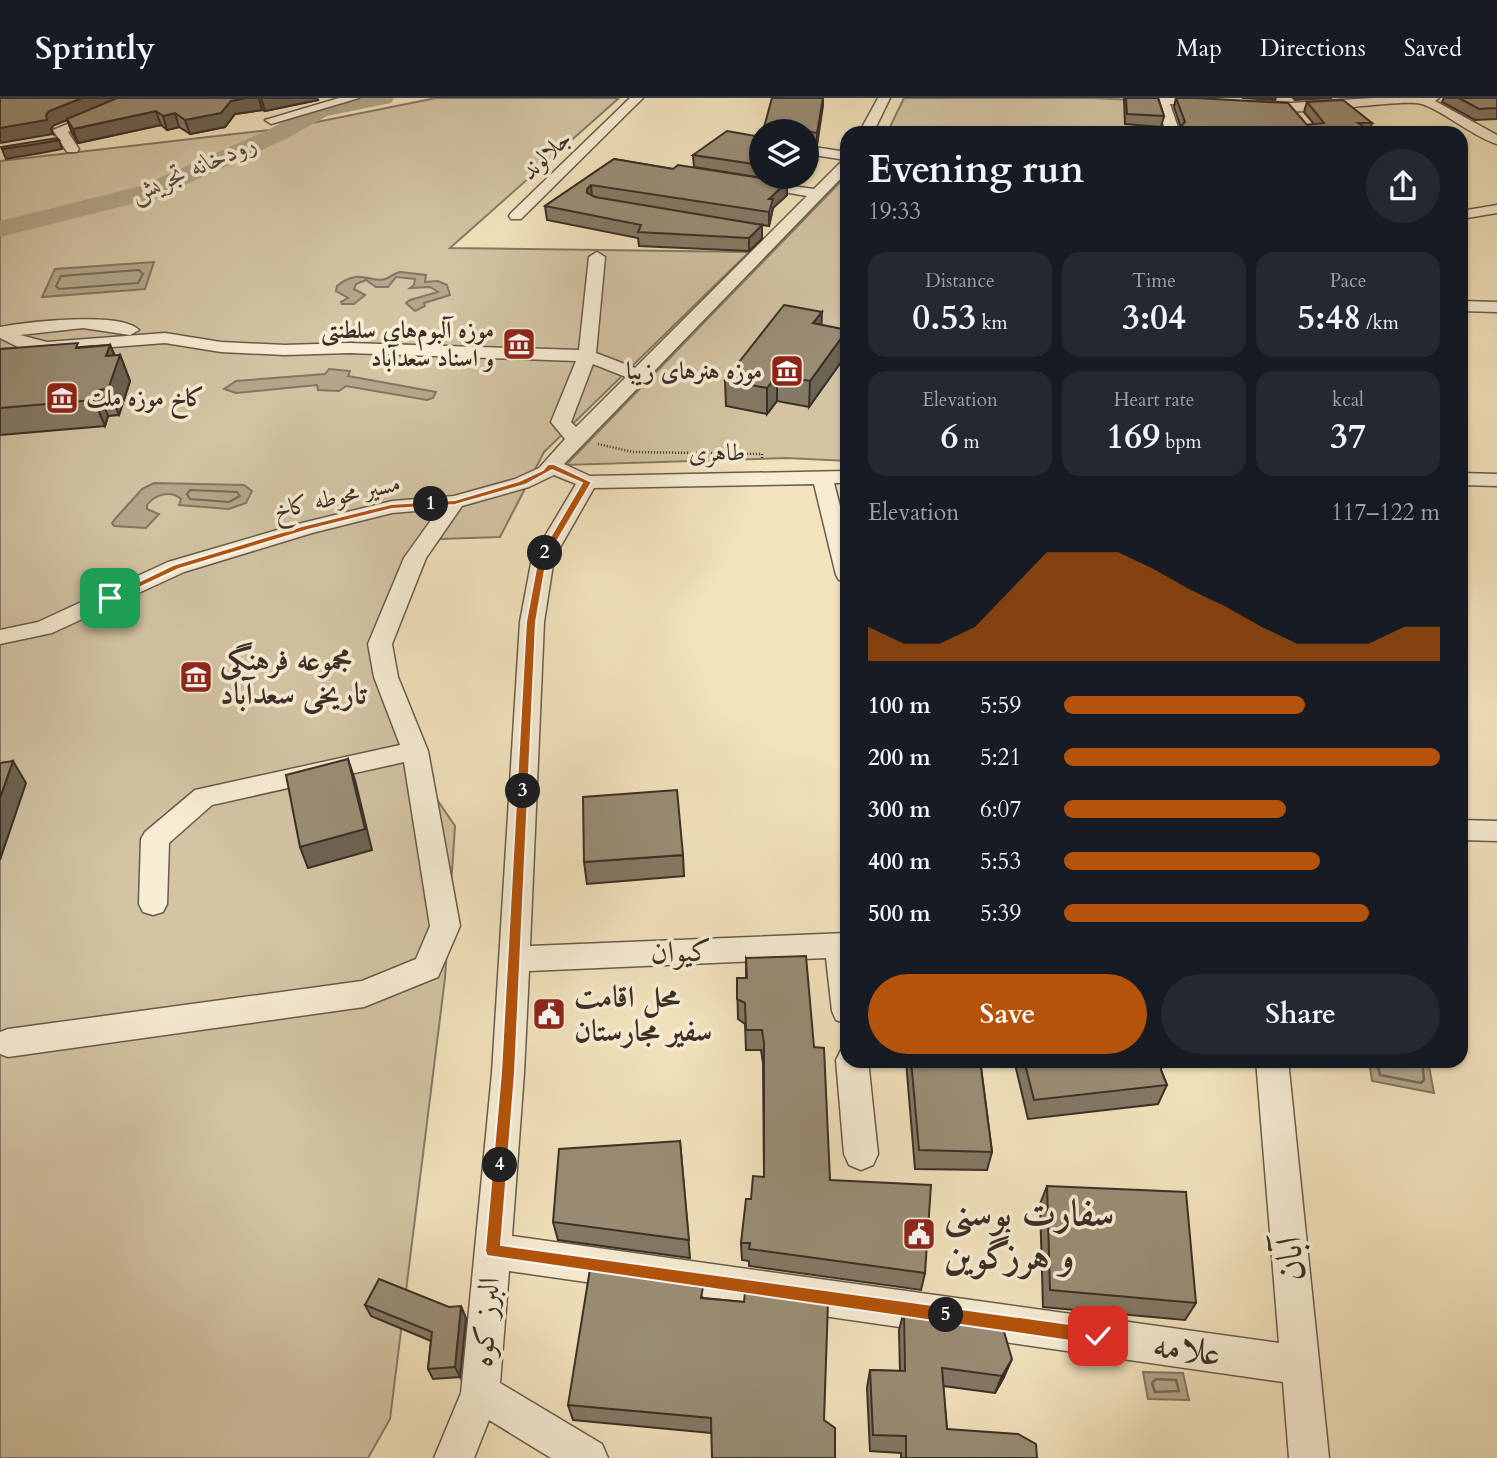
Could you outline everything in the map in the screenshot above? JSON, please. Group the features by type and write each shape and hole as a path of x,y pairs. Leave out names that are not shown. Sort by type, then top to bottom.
{"street":[{"path":"64,143 60,130 141,98"},
{"path":"271,120 353,98"},
{"name":"جلالوند","path":"516,216 637,98"},
{"path":"870,126 884,98"},
{"path":"1136,98 1233,103 1433,98"},
{"path":"1162,99 1170,126"},
{"path":"1421,99 1497,140"},
{"path":"1287,102 1305,124"},
{"path":"819,152 840,155"},
{"path":"0,332 24,343 47,347 166,338 221,347 285,350 349,348 587,356 638,375 840,172"},
{"path":"741,181 820,194"},
{"path":"1468,214 1497,209"},
{"path":"753,230 779,234"},
{"path":"575,439 561,422 587,356 597,257"},
{"path":"1468,306 1497,307"},
{"name":"مسیر محوطه کاخ","path":"0,637 44,628 176,567 305,528 391,507 455,502 522,483 546,472 638,375"},
{"path":"551,466 587,482"},
{"path":"822,477 840,548"},
{"name":"طاهری","path":"587,482 840,477"},
{"path":"1468,479 1497,480"},
{"name":"البرز کوه","path":"454,1458 480,1393 508,1073 531,622 542,558 587,482"},
{"path":"8,1043 364,993 427,968 445,926 415,751 386,677 380,644 415,558 455,502"},
{"path":"153,904 155,839 204,797 415,751"},
{"path":"1468,830 1497,831"},
{"name":"کیوان","path":"514,959 840,945"},
{"path":"853,1068 861,1154"},
{"name":"آبان","path":"1273,1068 1309,1458"},
{"name":"علامه","path":"492,1251 1300,1365"},
{"path":"480,1393 588,1458"}],"path":[{"path":"575,439 633,452 762,454 761,478"}],"shaded area":[{"name":"مجموعه فرهنگی تاریخی سعدآباد","path":"436,98 619,98 450,248 749,252 544,452 500,537 440,539 384,610 399,744 455,826 445,978 390,1419 368,1458 0,1458 0,161 287,128"},
{"path":"904,98 1093,98 1153,101 1162,126 890,126"},
{"path":"840,182 840,461 787,458 566,465"}],"water":[{"path":"154,262 145,289 42,297 55,269"},
{"path":"400,272 426,275 425,282 438,281 447,285 450,295 424,303 425,306 415,311 406,303 438,292 430,287 410,288 415,279 396,277 388,287 376,287 366,280 356,284 354,289 365,295 354,304 342,304 341,302 348,298 336,291 337,286 345,280 364,277 380,280"},
{"path":"329,369 350,371 348,376 436,392 433,398 427,400 346,386 339,391 318,390 317,385 236,393 224,389 236,381 325,374"},
{"path":"154,483 244,485 252,491 246,503 229,509 179,505 181,499 177,496 163,494 147,505 147,509 159,514 146,528 114,526 112,523 115,519 142,489"},
{"path":"1370,1068 1429,1068 1434,1093 1372,1081"},
{"path":"1143,1372 1183,1373 1189,1400 1148,1399"}],"building":[{"path":"0,98 82,98 49,111 47,120 0,128"},
{"path":"117,98 246,98 231,101 221,113 185,120 175,113 163,116 156,111 73,129 67,119"},
{"path":"772,98 823,98 819,121 819,119 766,119"},
{"path":"1126,98 1158,98 1164,116 1127,114"},
{"path":"1176,98 1288,103 1307,125 1324,123 1307,102 1343,100 1372,123 1358,123 1362,126 1183,126 1185,122"},
{"path":"1459,98 1497,98 1497,108 1479,109"},
{"path":"727,131 749,135 749,163 693,155"},
{"path":"57,138 59,140 2,149 1,147"},
{"path":"614,159 673,169 678,165 749,176 749,189 780,189 769,199 773,199 769,212 591,185 587,189 587,193 595,197 762,225 749,238 638,232 641,225 545,206"},
{"path":"784,305 822,312 813,323 840,329 840,340 810,381 777,375 767,388 725,380"},
{"path":"78,343 76,348 110,345 106,356 120,355 108,389 98,390 94,400 0,408 0,349"},
{"path":"348,759 365,829 300,847 286,775"},
{"path":"13,761 0,798 0,763"},
{"path":"677,790 683,855 584,862 583,797"},
{"path":"806,956 814,1047 824,1048 830,1180 931,1185 925,1273 749,1249 750,1243 741,1243 746,1199 751,1199 753,1176 764,1177 764,1043 762,1030 746,1030 745,1003 737,999 737,978 747,978 746,958"},
{"path":"912,1068 981,1068 992,1152 919,1150"},
{"path":"1026,1068 1161,1068 1167,1085 1034,1100"},
{"path":"680,1141 689,1240 553,1222 559,1149"},
{"path":"1047,1186 1186,1192 1196,1303 1050,1290"},
{"path":"590,1269 692,1283 693,1286 703,1287 701,1298 744,1302 745,1291 828,1302 824,1420 835,1428 835,1458 712,1458 711,1418 568,1405"},
{"path":"379,1279 449,1307 461,1306 455,1367 428,1369 432,1332 365,1305"},
{"path":"904,1311 1002,1325 1012,1359 1002,1376 942,1368 947,1429 1018,1434 1036,1444 1037,1458 906,1458 906,1436 873,1435 870,1370 905,1371"}],"waterway":[{"name":"رودخانه تجریش","path":"0,229 150,192 278,134 320,110 383,98"}],"place":[{"name":"موزه آلبوم‌های سلطنتی و اسناد سعدآباد","path":"519,344"},
{"name":"موزه هنرهای زیبا","path":"787,371"},
{"name":"کاخ موزه ملت","path":"62,398"},
{"name":"مجموعه فرهنگی تاریخی سعدآباد","path":"196,677"},
{"name":"محل اقامت سفیر مجارستان","path":"549,1014"},
{"name":"سفارت بوسنی و هرزگوین","path":"919,1234"}],"route":[{"path":"110,598 176,567 305,528 391,507 455,502 522,483 546,472 551,466 587,482 542,558 531,622 508,1073 492,1251 1098,1336"}]}
